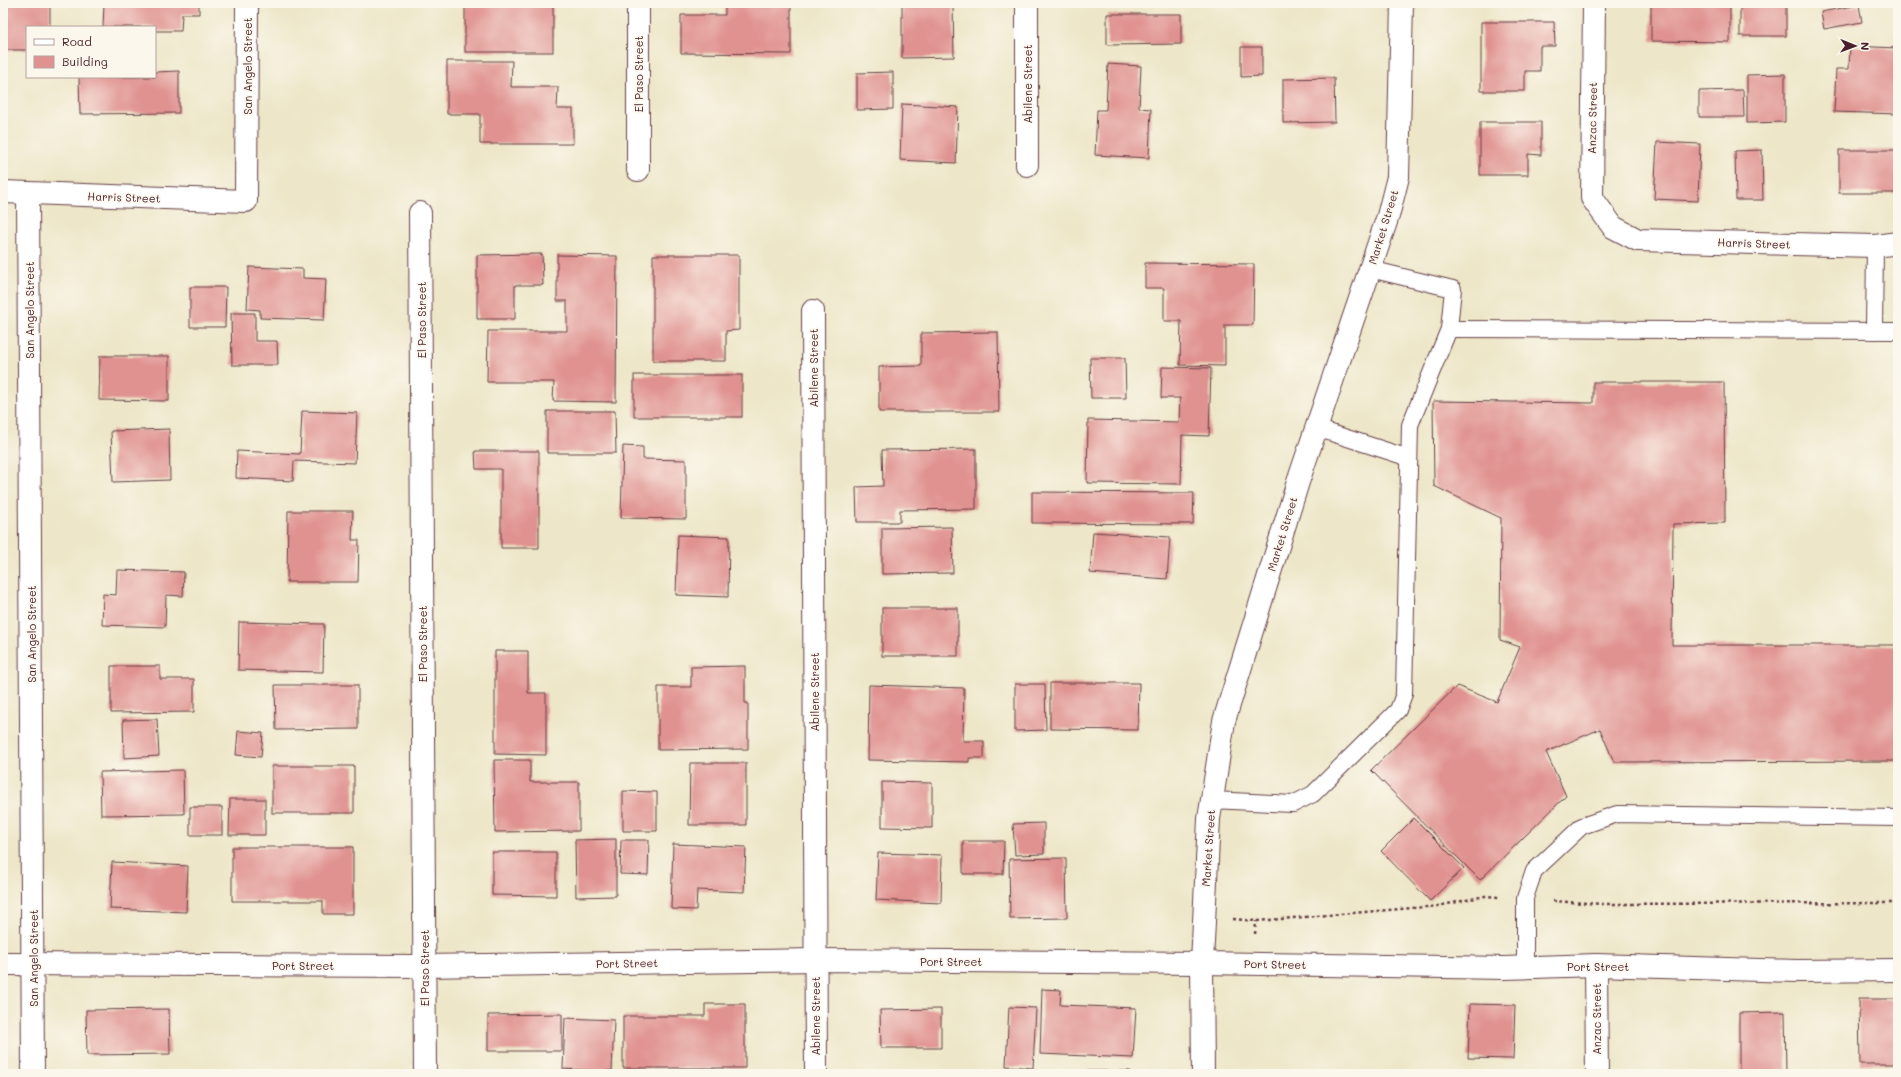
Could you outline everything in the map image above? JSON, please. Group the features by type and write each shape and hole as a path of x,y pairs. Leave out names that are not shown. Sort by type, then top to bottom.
{"street":[{"name":"San Angelo Street","path":"246,201 247,3"},
{"name":"El Paso Street","path":"638,3 638,170"},
{"name":"Abilene Street","path":"1027,3 1027,165"},
{"name":"Market Street","path":"1204,1074 1202,963 1209,819 1224,721 1298,482 1388,216 1398,177 1402,3"},
{"name":"Anzac Street","path":"1594,3 1592,198 1613,227"},
{"name":"Harris Street","path":"3,192 246,201"},
{"name":"San Angelo Street","path":"28,194 33,1074"},
{"name":"El Paso Street","path":"420,213 425,1074"},
{"name":"Harris Street","path":"1613,227 1638,240 1875,246 1898,243"},
{"name":"Abilene Street","path":"813,311 816,1074"},
{"name":"Port Street","path":"3,964 424,966 815,960 1202,963 1504,968 1596,965 1797,971 1898,970"},
{"name":"Anzac Street","path":"1596,965 1597,1074"}],"lane":[{"path":"1874,331 1875,246"},
{"path":"1212,800 1293,804 1313,794 1398,710 1404,694 1406,666 1410,425 1448,329 1453,289 1370,269"},
{"path":"1448,329 1898,331"},
{"path":"1316,428 1409,458"},
{"path":"1525,967 1525,898 1534,871 1582,826 1617,814 1898,818"}],"building":[{"path":"3,3 50,3 50,26 26,26 26,50 3,50"},
{"path":"104,3 199,3 199,14 182,14 181,31 156,31 156,26 103,26"},
{"path":"465,3 553,3 553,52 465,52"},
{"path":"725,3 791,3 791,54 681,53 681,15 725,15"},
{"path":"1651,3 1730,3 1730,42 1651,41"},
{"path":"1740,3 1786,3 1786,36 1740,36"},
{"path":"953,4 954,57 902,58 902,5"},
{"path":"1859,5 1862,22 1824,29 1821,12"},
{"path":"1107,14 1181,14 1181,44 1107,45"},
{"path":"1481,22 1554,22 1555,46 1540,46 1540,71 1525,71 1525,91 1481,91"},
{"path":"1850,46 1898,48 1898,114 1834,112 1836,69 1849,69"},
{"path":"1241,47 1262,47 1262,76 1241,77"},
{"path":"447,61 512,61 511,87 558,87 557,109 573,109 573,144 480,144 480,114 447,114"},
{"path":"1108,64 1141,66 1139,108 1151,109 1149,158 1095,155 1097,110 1106,110"},
{"path":"179,71 179,113 80,114 79,78 156,78 156,72"},
{"path":"893,72 893,109 857,110 857,73"},
{"path":"1785,74 1785,122 1747,123 1747,75"},
{"path":"1334,78 1335,122 1283,123 1283,79"},
{"path":"1743,90 1744,117 1699,117 1699,91"},
{"path":"902,104 958,107 956,163 900,160"},
{"path":"1480,122 1541,122 1541,155 1528,154 1528,175 1480,175"},
{"path":"1657,142 1700,144 1698,201 1654,199"},
{"path":"1762,150 1763,200 1736,200 1735,151"},
{"path":"1839,150 1898,150 1898,193 1839,193"},
{"path":"542,254 543,285 515,285 515,319 477,319 477,255"},
{"path":"557,255 617,256 616,402 553,401 554,382 487,382 488,331 567,331 567,301 557,301"},
{"path":"653,255 739,255 739,330 726,331 726,361 653,361"},
{"path":"1145,263 1254,264 1253,325 1225,325 1225,366 1180,365 1181,321 1164,321 1164,288 1145,288"},
{"path":"249,267 303,269 303,278 326,279 324,320 260,318 260,310 247,309"},
{"path":"190,287 226,287 225,327 190,327"},
{"path":"231,313 255,313 255,341 277,341 278,365 232,365"},
{"path":"998,332 999,412 879,412 879,367 921,366 921,333"},
{"path":"100,356 169,356 169,401 99,400"},
{"path":"1090,358 1125,358 1126,398 1091,398"},
{"path":"1162,367 1211,368 1209,436 1182,435 1181,484 1087,483 1088,420 1179,422 1180,398 1161,398"},
{"path":"634,375 742,375 742,417 634,417"},
{"path":"1593,382 1724,382 1725,523 1673,524 1672,645 1898,645 1898,761 1614,762 1600,729 1546,752 1566,796 1480,880 1371,770 1457,686 1497,702 1520,647 1500,640 1501,518 1434,486 1433,401 1593,403"},
{"path":"302,411 357,413 355,463 294,461 293,481 236,478 237,451 300,454"},
{"path":"547,411 615,411 616,453 547,453"},
{"path":"169,429 170,480 113,482 111,431"},
{"path":"623,446 643,447 643,459 686,460 686,519 621,518"},
{"path":"976,449 976,509 900,510 900,522 857,522 856,487 883,486 882,450"},
{"path":"475,451 539,451 539,548 501,548 501,469 476,469"},
{"path":"1032,492 1194,493 1193,524 1032,523"},
{"path":"288,511 353,511 352,540 359,540 358,582 287,582"},
{"path":"952,527 953,573 882,574 882,528"},
{"path":"1093,532 1170,537 1167,579 1090,573"},
{"path":"678,535 729,537 728,597 676,595"},
{"path":"117,570 184,572 183,596 166,595 165,627 102,625 103,594 116,595"},
{"path":"882,608 958,608 958,656 882,656"},
{"path":"239,622 324,624 323,672 238,670"},
{"path":"495,651 528,651 528,693 546,693 546,755 495,754"},
{"path":"111,666 160,666 160,679 194,679 194,712 111,713"},
{"path":"745,666 745,703 748,703 748,749 658,750 658,687 691,687 691,667"},
{"path":"1050,683 1139,683 1138,730 1050,729"},
{"path":"1015,684 1045,684 1046,730 1015,731"},
{"path":"275,685 358,685 358,729 276,730"},
{"path":"869,685 964,688 963,741 984,741 984,758 969,758 969,762 868,760"},
{"path":"157,719 159,756 124,758 123,720"},
{"path":"238,731 263,733 261,757 236,755"},
{"path":"494,760 530,760 530,782 579,782 579,831 495,832"},
{"path":"690,763 746,763 746,825 689,825"},
{"path":"272,766 354,766 354,813 272,813"},
{"path":"183,770 184,814 101,815 100,772"},
{"path":"882,782 932,783 932,828 882,827"},
{"path":"623,791 657,792 657,831 623,831"},
{"path":"230,799 265,799 265,835 229,835"},
{"path":"190,807 222,807 222,835 190,835"},
{"path":"1414,818 1464,868 1430,901 1381,851"},
{"path":"1044,823 1044,854 1015,855 1013,824"},
{"path":"616,839 616,896 576,897 575,840"},
{"path":"621,840 649,840 648,875 620,874"},
{"path":"963,841 1004,841 1003,874 963,874"},
{"path":"673,844 746,847 744,892 697,890 696,910 671,909"},
{"path":"232,847 353,847 353,914 323,914 323,901 232,901"},
{"path":"492,852 556,852 556,896 492,895"},
{"path":"878,853 942,855 941,903 876,900"},
{"path":"1066,858 1067,918 1010,919 1009,859"},
{"path":"112,862 188,866 186,912 110,909"},
{"path":"1042,989 1061,990 1060,1005 1136,1008 1133,1058 1040,1054"},
{"path":"1859,999 1898,999 1898,1064 1860,1064"},
{"path":"705,1004 745,1004 745,1068 623,1068 623,1016 705,1016"},
{"path":"1470,1004 1515,1005 1513,1059 1468,1058"},
{"path":"1009,1007 1036,1008 1033,1068 1006,1066"},
{"path":"169,1009 170,1054 87,1055 86,1010"},
{"path":"941,1009 941,1048 881,1048 880,1010"},
{"path":"1785,1012 1786,1074 1739,1074 1739,1013"},
{"path":"562,1014 562,1051 488,1051 488,1015"},
{"path":"565,1018 614,1020 612,1071 563,1069"},
{"path":"1081,1071 1130,1071 1130,1074 1081,1074"},
{"path":"1052,1072 1052,1074 1032,1074 1032,1073"}]}
